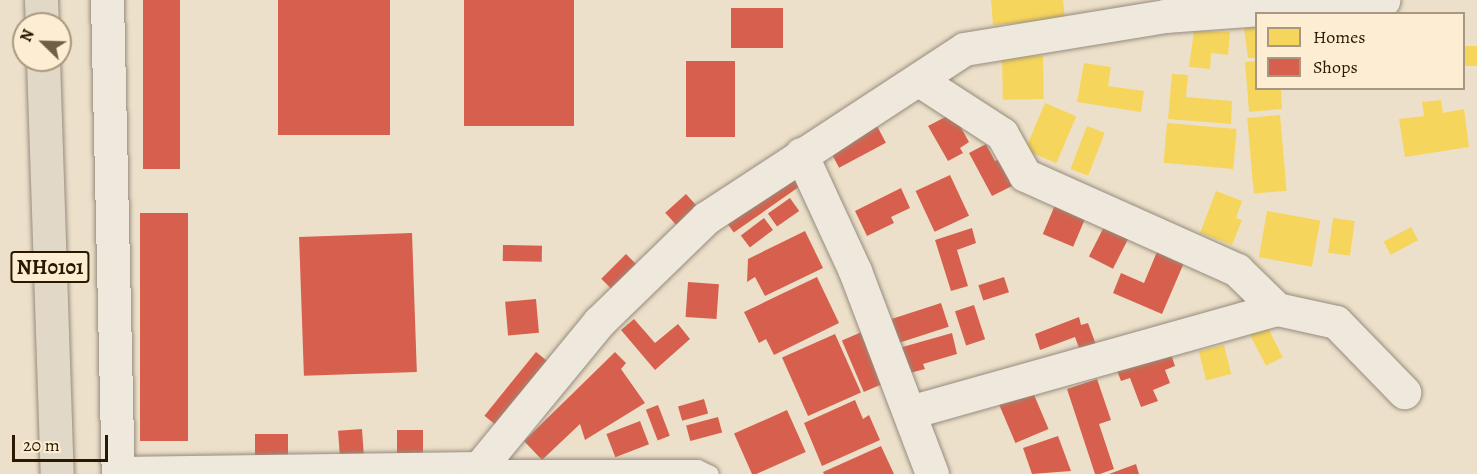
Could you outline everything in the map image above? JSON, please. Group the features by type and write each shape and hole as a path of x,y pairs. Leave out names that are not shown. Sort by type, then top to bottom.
{"highway":[{"name":"NH0101","path":"43,72 57,474"}],"street":[{"path":"107,0 118,473 479,468 599,322 706,218 964,49 1010,39 1165,16 1383,0"},
{"path":"919,80 1002,134 1016,166 1025,174 1237,270 1277,309"},
{"path":"801,154 855,271 932,474"},
{"path":"910,412 1277,309 1336,322 1404,392"}],"lane":[{"path":"479,468 698,468 711,474"}],"building: Homes":[{"path":"991,0 1063,0 1065,19 993,25"},
{"path":"1255,26 1255,58 1248,58 1244,28"},
{"path":"1194,31 1230,32 1228,55 1211,53 1210,69 1189,67"},
{"path":"1465,46 1477,46 1477,66 1465,66"},
{"path":"1043,56 1044,99 1003,100 1002,57"},
{"path":"1255,61 1255,90 1281,90 1282,109 1249,112 1245,62"},
{"path":"1084,63 1111,67 1108,86 1144,91 1141,112 1077,102"},
{"path":"1172,74 1188,75 1186,97 1232,101 1231,124 1168,119"},
{"path":"1441,100 1443,113 1464,109 1469,147 1405,157 1399,119 1424,116 1422,102"},
{"path":"1045,103 1076,116 1056,163 1025,150"},
{"path":"1280,115 1287,191 1254,194 1247,118"},
{"path":"1167,123 1237,129 1233,169 1164,163"},
{"path":"1087,126 1105,133 1088,176 1071,169"},
{"path":"1216,191 1242,201 1236,218 1242,220 1232,245 1200,233"},
{"path":"1267,211 1320,220 1312,267 1259,257"},
{"path":"1333,218 1355,221 1350,256 1328,253"},
{"path":"1411,227 1418,240 1391,255 1384,242"},
{"path":"1267,326 1283,357 1266,366 1250,335"},
{"path":"1224,345 1231,374 1206,380 1199,351"}],"building: Shops":[{"path":"143,0 180,0 180,169 143,169"},
{"path":"278,0 390,0 390,135 278,135"},
{"path":"464,0 574,0 574,126 464,126"},
{"path":"731,8 783,8 783,48 731,48"},
{"path":"686,61 735,61 735,137 686,137"},
{"path":"953,113 969,142 960,148 963,153 948,161 928,126"},
{"path":"877,126 886,143 839,168 830,151"},
{"path":"986,144 995,161 1005,157 1018,183 992,196 969,153"},
{"path":"790,170 801,186 734,233 723,217"},
{"path":"950,175 969,216 935,232 916,191"},
{"path":"901,188 910,208 891,217 894,223 867,236 855,211"},
{"path":"686,194 703,213 682,231 665,213"},
{"path":"790,198 799,211 777,227 768,213"},
{"path":"1058,198 1088,211 1073,247 1043,234"},
{"path":"140,213 188,213 188,441 140,441"},
{"path":"764,218 773,230 750,247 741,235"},
{"path":"1108,219 1132,231 1113,269 1089,256"},
{"path":"972,228 976,243 957,250 968,286 951,291 935,240"},
{"path":"805,231 823,268 765,296 755,277 747,282 748,259"},
{"path":"412,233 417,372 304,376 299,237"},
{"path":"503,245 542,246 542,262 503,261"},
{"path":"1159,247 1186,258 1162,314 1113,293 1121,273 1144,283"},
{"path":"626,254 639,267 614,291 601,279"},
{"path":"817,277 839,323 774,355 766,339 759,343 744,312"},
{"path":"1004,277 1009,292 983,301 978,285"},
{"path":"688,282 719,284 716,319 686,317"},
{"path":"536,299 539,333 508,336 505,302"},
{"path":"941,303 949,327 899,343 892,319"},
{"path":"974,305 985,339 966,345 955,311"},
{"path":"1079,317 1081,325 1088,323 1098,350 1082,356 1075,337 1040,350 1035,334"},
{"path":"634,319 655,343 678,324 690,339 655,370 621,330"},
{"path":"864,331 886,383 864,392 842,340"},
{"path":"952,333 957,354 923,364 925,369 906,374 899,348"},
{"path":"835,334 861,392 808,416 782,358"},
{"path":"1169,348 1175,366 1165,370 1170,383 1153,390 1158,401 1141,407 1130,378 1121,381 1116,368"},
{"path":"536,352 553,366 501,430 484,416"},
{"path":"615,352 626,363 621,369 645,403 585,440 580,424 542,460 524,441"},
{"path":"1097,379 1111,420 1099,424 1114,469 1100,474 1095,474 1067,389"},
{"path":"1029,383 1049,429 1015,443 996,397"},
{"path":"704,399 708,413 682,421 678,406"},
{"path":"855,400 863,419 869,415 880,440 822,466 804,423"},
{"path":"658,405 670,436 658,440 646,410"},
{"path":"787,410 806,452 752,474 734,434"},
{"path":"718,417 722,432 690,441 686,426"},
{"path":"640,421 649,444 615,457 606,434"},
{"path":"362,429 364,458 340,460 338,431"},
{"path":"397,430 423,430 423,453 397,453"},
{"path":"255,434 288,434 288,455 255,455"},
{"path":"1058,436 1071,471 1032,474 1023,448"},
{"path":"881,446 894,474 824,474 823,472"},
{"path":"1136,464 1139,474 1109,474"}]}
